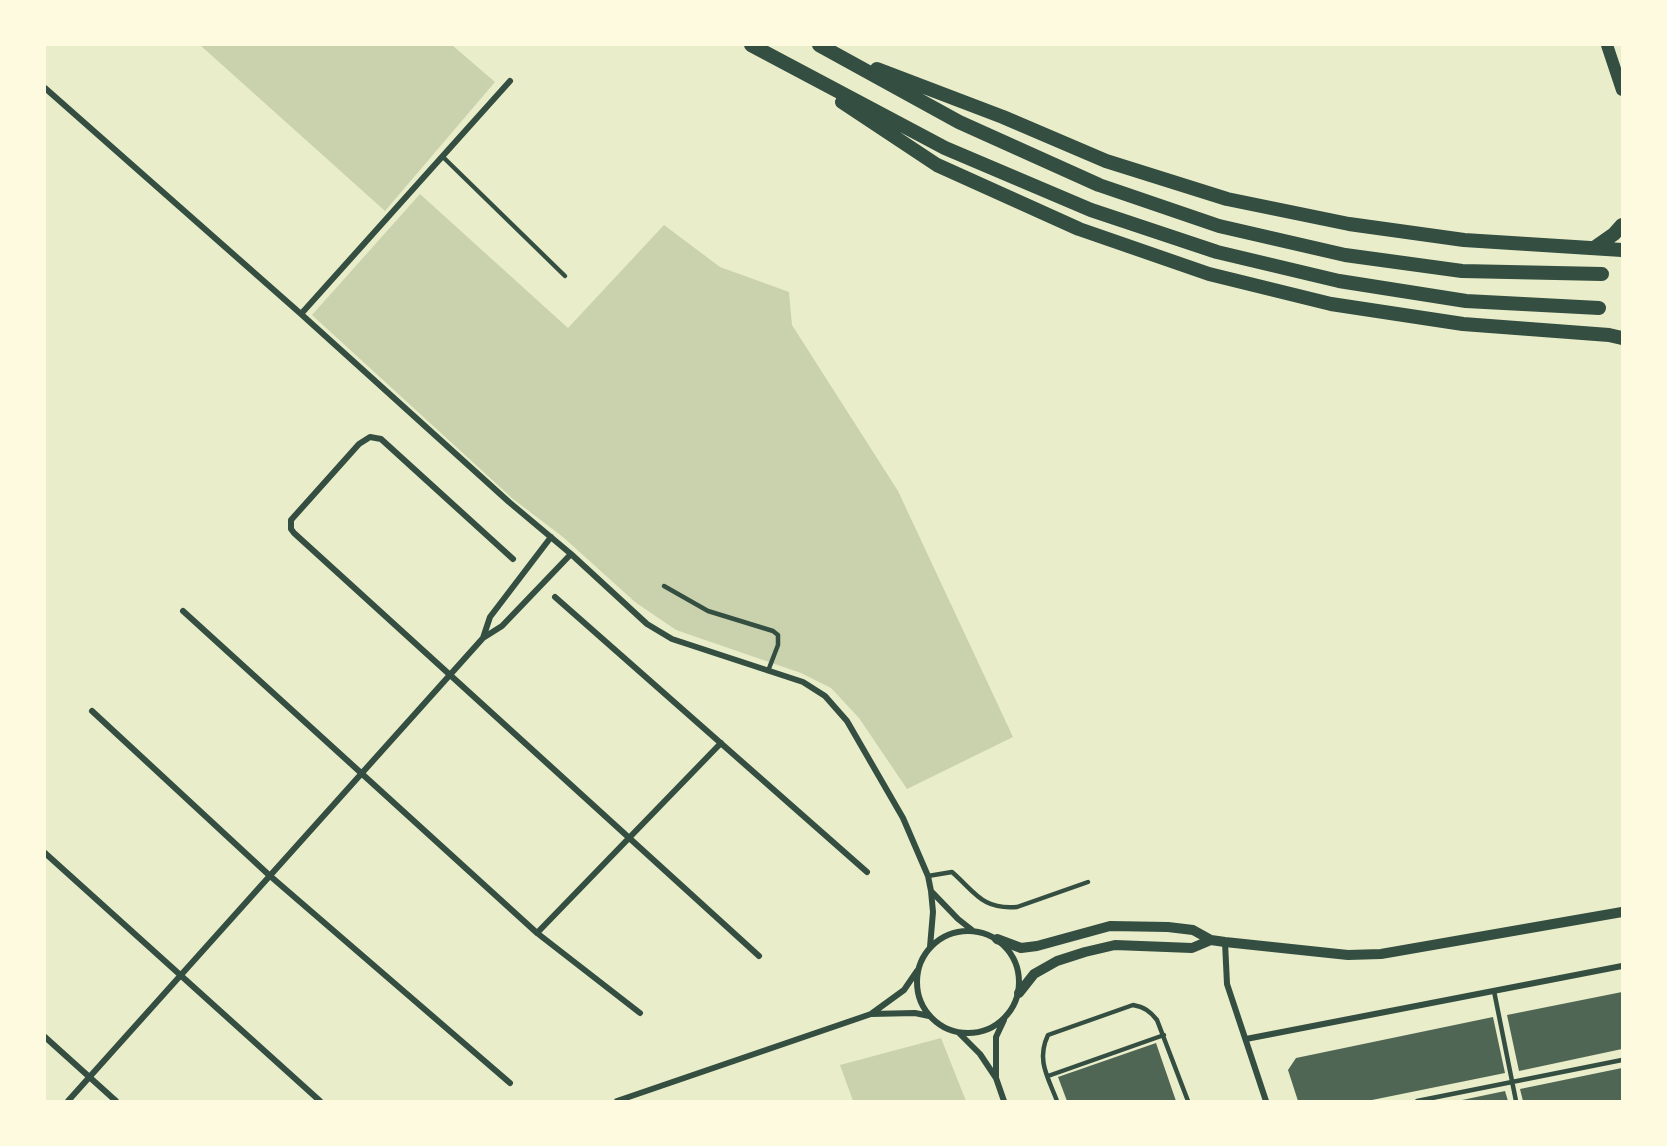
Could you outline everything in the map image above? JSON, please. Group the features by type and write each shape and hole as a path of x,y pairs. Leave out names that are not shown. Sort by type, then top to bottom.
{"highway":[{"path":"751,45 945,148 1091,210 1217,252 1339,281 1466,301 1599,308"},
{"path":"824,47 1106,160 1227,200 1349,224 1452,238 1622,250"},
{"path":"824,47 970,127 1099,185 1219,226 1346,255 1462,271 1602,274"},
{"path":"804,74 867,120 937,165 1079,229 1209,274 1331,304 1463,324 1618,335"},
{"path":"1594,248 1614,234 1622,225"}],"main road":[{"path":"1607,45 1622,89"}],"street":[{"path":"302,314 510,81"},
{"path":"45,87 647,624 672,639 803,682 825,696 847,721 903,818 928,876 933,912 930,947"},
{"path":"513,559 381,439 370,437 359,444 291,520 291,529 294,533 759,956"},
{"path":"483,638 490,617 551,537"},
{"path":"68,1101 483,638 502,626 571,554"},
{"path":"555,597 867,872"},
{"path":"183,611 537,933 640,1013"},
{"path":"93,711 269,875 510,1083"},
{"path":"537,933 721,743"},
{"path":"45,853 320,1101"},
{"path":"931,891 972,931"},
{"path":"871,1014 903,990 930,947 942,938 957,932 985,933 1022,948 1110,926 1168,927 1193,930 1211,940 1348,955 1381,954 1622,912"},
{"path":"997,939 1011,954 1019,973 1019,993"},
{"path":"996,1078 996,1037 1019,993 1034,974 1057,961 1115,945 1192,948 1211,940"},
{"path":"1225,942 1227,984 1266,1101"},
{"path":"1246,1039 1622,966"},
{"path":"917,971 916,983 922,1006 929,1016 943,1027 959,1033 975,1033 991,1029 1004,1019"},
{"path":"617,1101 871,1014 902,1013 929,1016"},
{"path":"959,1033 980,1054 996,1078 1004,1101"},
{"path":"45,1037 116,1101"}],"lane":[{"path":"443,157 565,276"},
{"path":"664,586 708,610 773,631 778,635 778,645 768,671"},
{"path":"928,876 952,872 975,896 992,906 1005,908 1017,907 1088,882"},
{"path":"1494,991 1516,1101"},
{"path":"1057,1101 1041,1054 1048,1035 1133,1005 1150,1011 1157,1020 1188,1101"},
{"path":"1048,1076 1164,1035"},
{"path":"1417,1101 1622,1060"}],"green space":[{"path":"200,45 452,45 495,82 385,211"},
{"path":"420,194 568,328 664,225 720,267 789,292 792,325 898,491 1013,737 907,789 859,718 831,688 801,673 676,630 635,602 563,537 513,499 312,315"},
{"path":"941,1038 966,1101 853,1101 840,1065"}],"building":[{"path":"1622,992 1622,1049 1519,1071 1507,1015"},
{"path":"1493,1017 1505,1073 1367,1101 1298,1101 1288,1070 1296,1058"},
{"path":"1156,1043 1176,1101 1067,1101 1058,1077"},
{"path":"1622,1068 1622,1101 1523,1101 1520,1089"},
{"path":"1505,1091 1508,1101 1462,1101 1462,1100"}]}
